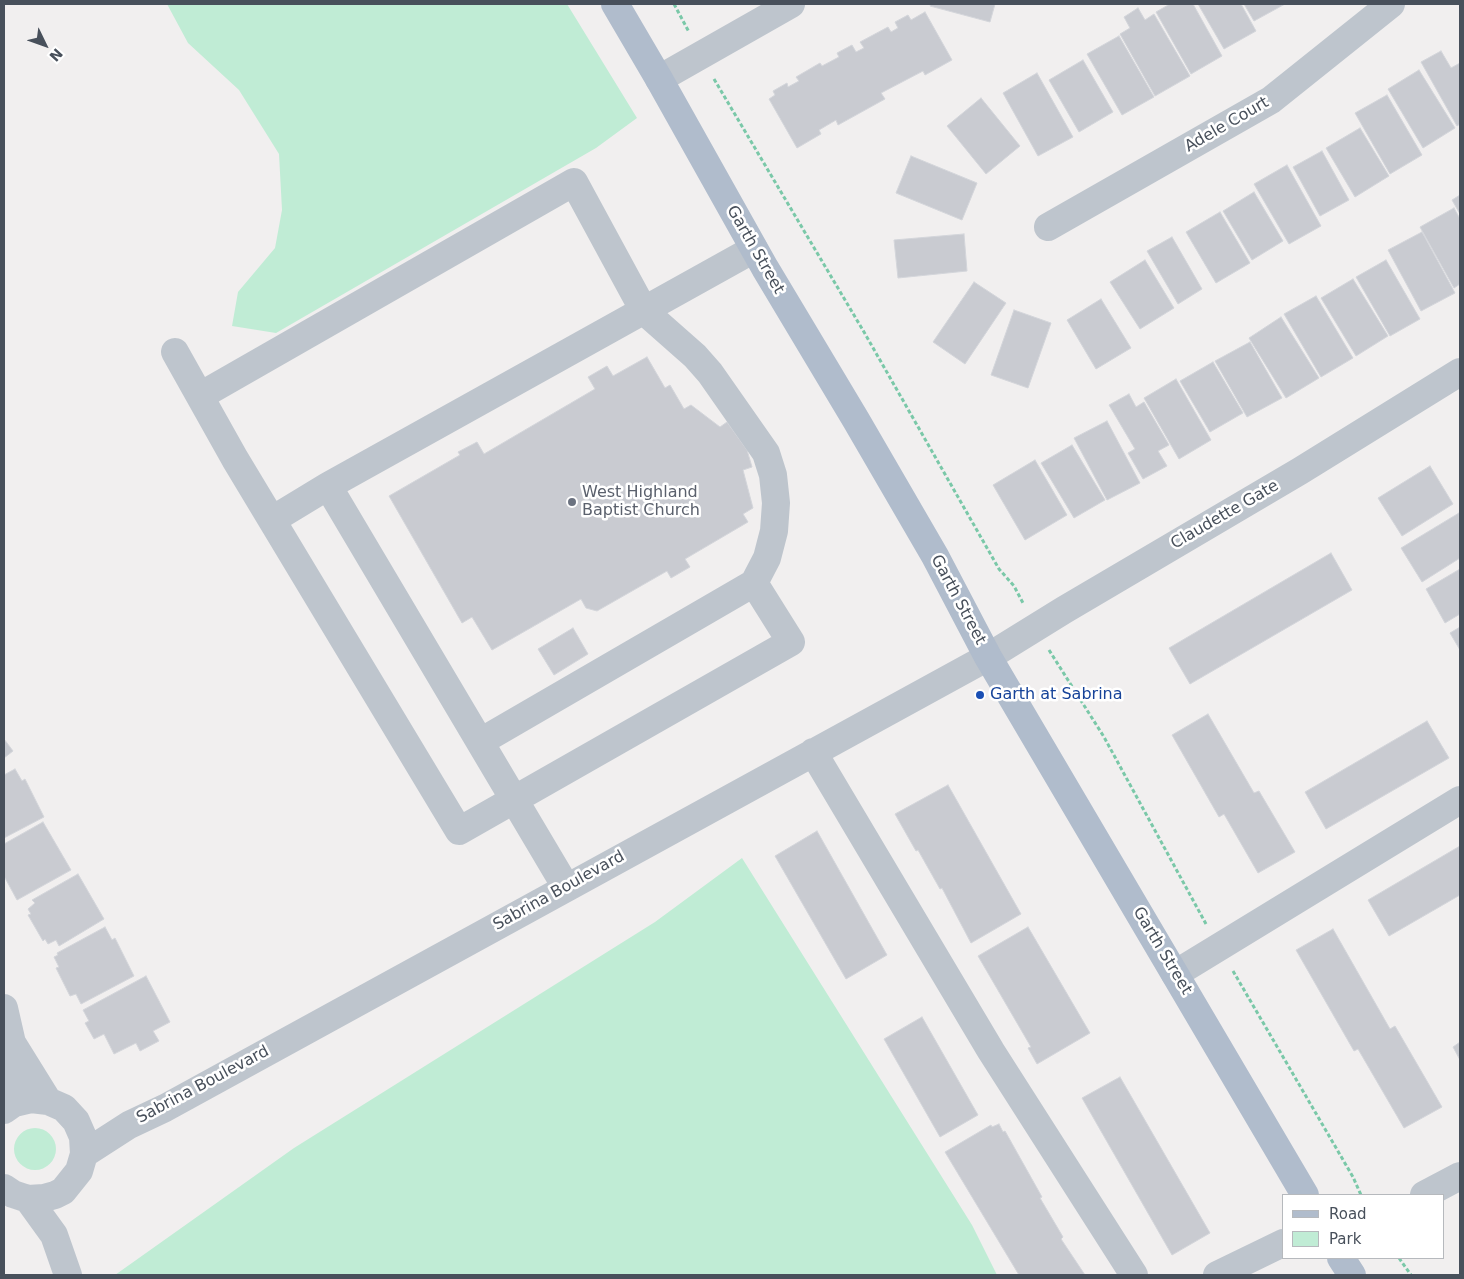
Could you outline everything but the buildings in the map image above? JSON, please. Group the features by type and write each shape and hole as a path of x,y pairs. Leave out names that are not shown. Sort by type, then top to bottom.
{"main road":[{"name":"Garth Street","path":"615,4 754,249 925,539 988,657 1304,1194"},
{"path":"1342,1259 1352,1275"}],"street":[{"path":"659,79 791,4"},
{"name":"Adele Court","path":"1048,227 1271,100 1391,4"},
{"path":"200,396 574,182 644,311 695,356 710,373 766,453 773,475 776,503 774,531 767,558 754,583 480,742"},
{"path":"272,520 328,486 754,249"},
{"path":"175,352 272,520 459,831 791,642 754,583"},
{"name":"Claudette Gate","path":"988,657 1458,377"},
{"path":"328,486 566,887"},
{"name":"Sabrina Boulevard","path":"84,1154 129,1125 165,1108 988,657"},
{"path":"814,752 991,1051 1134,1275"},
{"path":"1175,974 1460,800"},
{"path":"4,1008 12,1044 6,1108"},
{"path":"12,1044 48,1101"},
{"path":"6,1108 14,1103 31,1099 48,1101 64,1108 76,1121 83,1137 84,1154 79,1171 63,1191 54,1235"},
{"name":"Sabrina Boulevard","path":"76,1121 129,1125"},
{"path":"1426,1194 1460,1176"},
{"path":"16,1194 44,1198 63,1191"},
{"path":"16,1194 54,1235 68,1275"},
{"path":"1217,1275 1282,1243"}],"path":[{"path":"674,4 687,26 698,57 729,103 864,332 998,569 1014,586 1063,675 1104,737 1219,947 1348,1169 1360,1194"},
{"path":"1400,1259 1411,1275"}],"green space":[{"path":"167,4 567,4 637,118 596,148 276,333 232,326 238,292 275,248 282,210 279,154 239,90 188,43"},
{"path":"742,858 972,1225 997,1275 115,1275 294,1148 655,922"},
{"path":"35,1128 50,1134 56,1149 50,1164 35,1170 20,1164 14,1149 20,1134"}],"place":[{"name":"West Highland Baptist Church","path":"572,502"},
{"name":"Garth at Sabrina","path":"980,695"}]}
